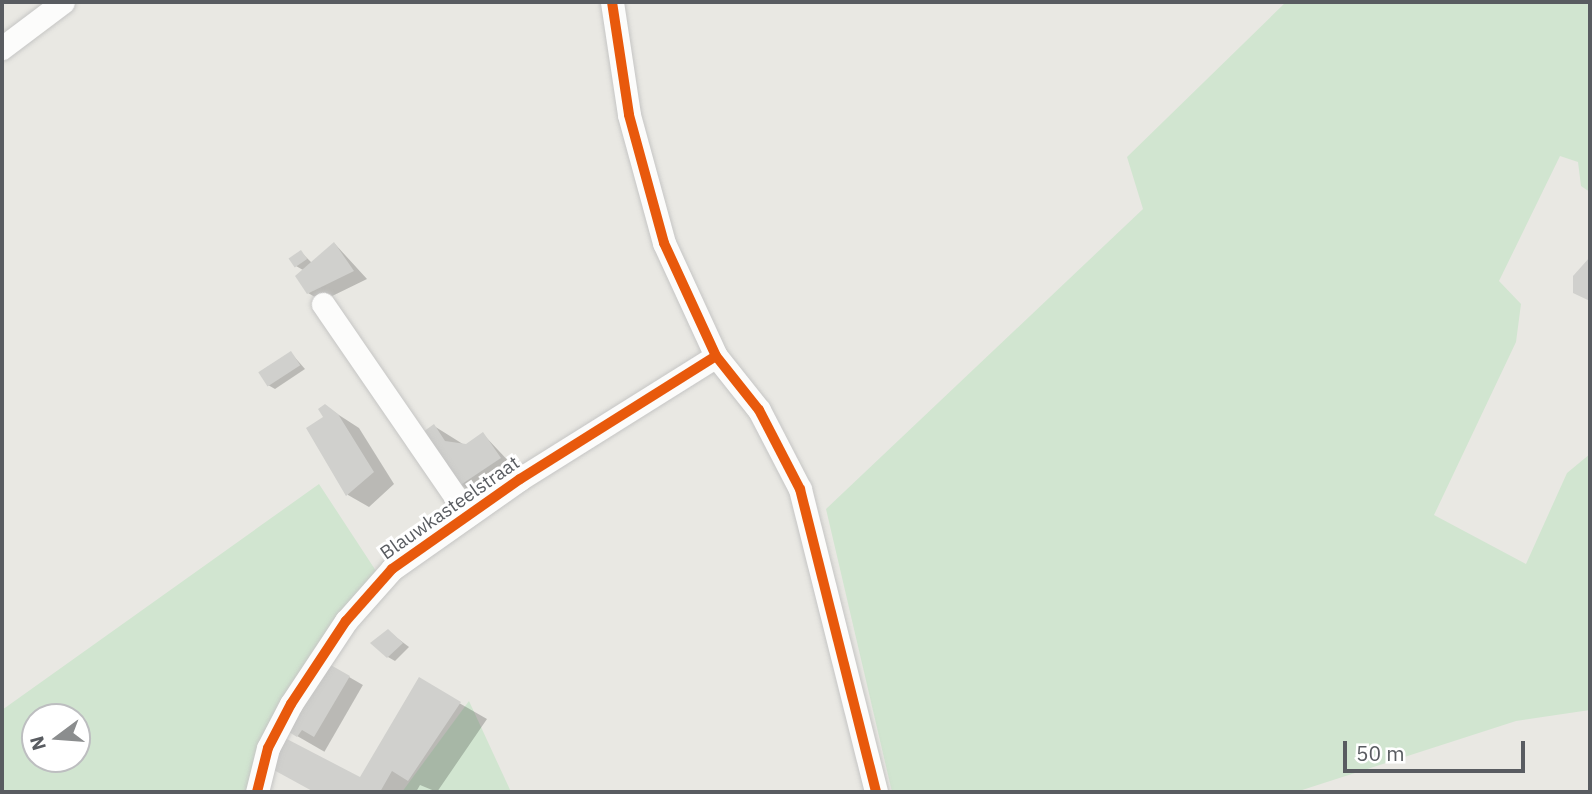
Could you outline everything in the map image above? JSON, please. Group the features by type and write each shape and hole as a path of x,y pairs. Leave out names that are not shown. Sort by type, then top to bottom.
{"street":[{"path":"2,48 63,2"},
{"path":"612,2 642,172 689,306 716,356 759,410 800,489 876,792"},
{"path":"323,304 468,515"},
{"name":"Blauwkasteelstraat","path":"257,792 285,715 346,621 391,569 468,515 716,356"}],"green space":[{"path":"1286,2 1590,2 1590,192 1581,186 1578,162 1560,156 1499,281 1521,304 1516,342 1434,515 1526,564 1567,473 1590,454 1590,710 1516,721 1296,792 892,792 826,509 1143,209 1127,157"},
{"path":"319,484 378,574 278,704 247,792 2,792 2,710"},
{"path":"469,701 511,792 402,792"}],"building":[{"path":"334,242 354,271 307,294 295,276"},
{"path":"301,250 307,259 295,268 289,258"},
{"path":"1590,257 1590,301 1573,293 1573,276"},
{"path":"291,351 300,365 268,386 258,372"},
{"path":"325,404 338,414 374,472 346,496 306,428 323,417 318,409"},
{"path":"434,424 445,441 466,444 483,432 501,458 459,486 423,432"},
{"path":"388,629 403,643 387,658 370,643"},
{"path":"329,664 350,676 314,737 302,730 297,737 289,732"},
{"path":"419,677 461,702 408,781 392,771 380,792 314,792 272,769 285,738 360,777"}],"cycle path":[{"path":"612,2 629,115 664,243 716,356 759,410 800,489 876,792"},
{"path":"257,792 268,748 291,704 346,621 392,569 520,479 716,356"}]}
